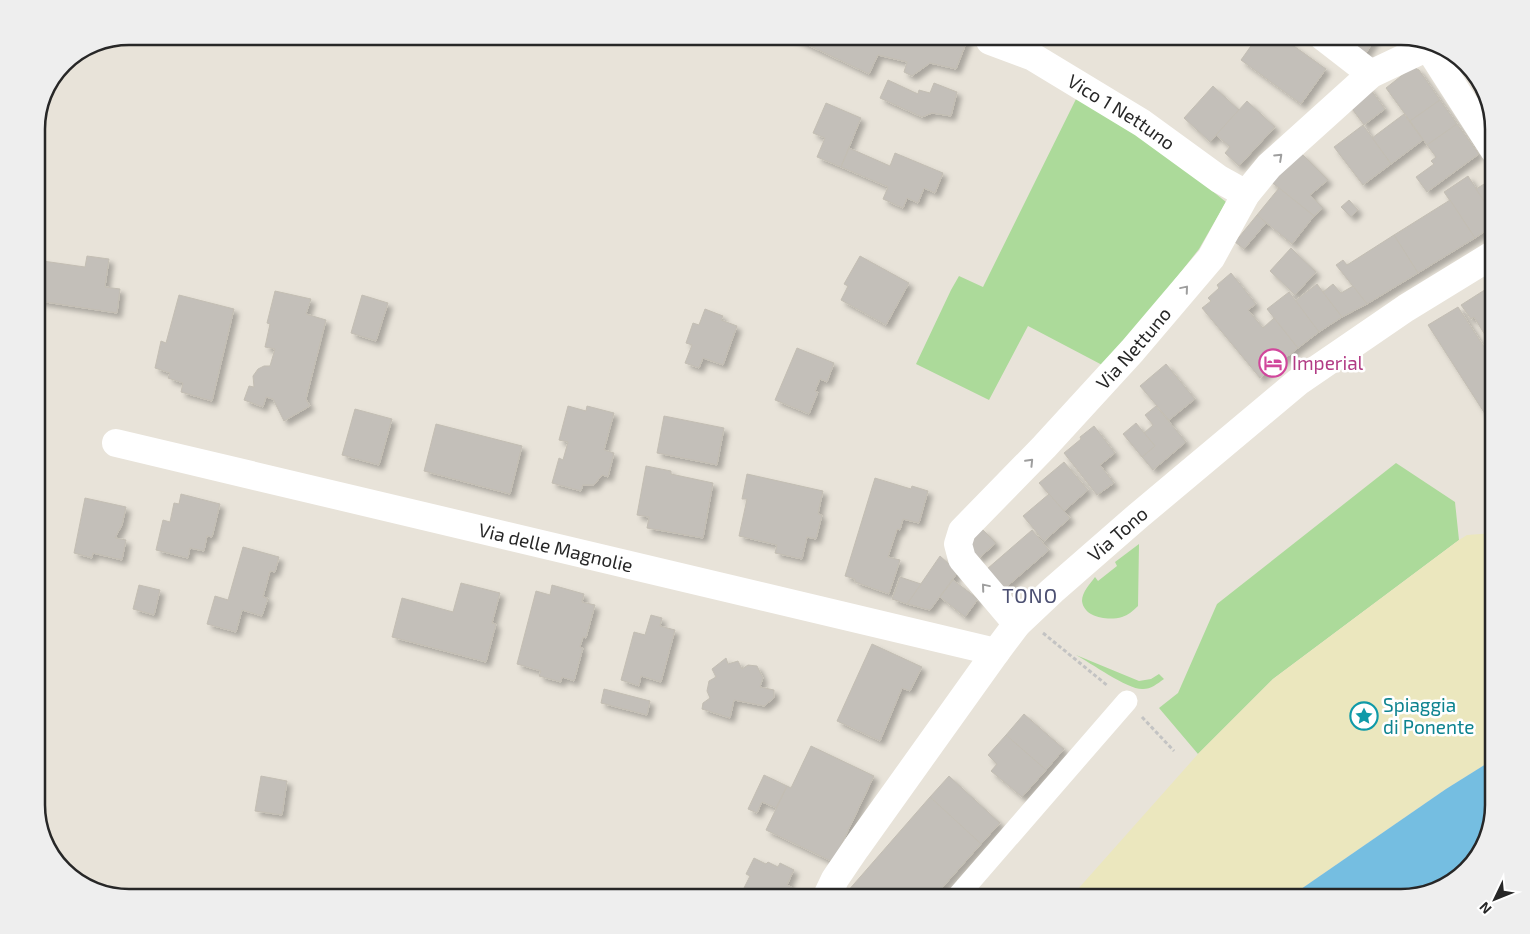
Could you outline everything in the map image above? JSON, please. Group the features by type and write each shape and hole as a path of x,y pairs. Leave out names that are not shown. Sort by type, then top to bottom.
{"street":[{"name":"Vico 1 Nettuno","path":"1000,45 1032,57 1050,67 1142,123 1219,179 1246,194"},
{"path":"1334,45 1371,74"},
{"name":"Via Nettuno","path":"1020,620 962,559 958,544 962,531 1044,447 1132,351 1211,258 1246,194 1269,166 1371,74 1424,49"},
{"path":"1433,51 1485,135"},
{"name":"Via Tono","path":"830,889 856,848 1020,620 1131,522 1298,382 1398,313 1485,260"},
{"name":"Via delle Magnolie","path":"116,443 996,652"},
{"path":"964,889 1127,701"}],"path":[{"path":"1020,620 1127,701 1174,751"}],"green space":[{"path":"1078,95 1140,133 1226,202 1199,249 1106,367 1028,326 989,400 916,364 959,276 983,287"},
{"path":"1396,463 1455,502 1459,540 1273,679 1198,754 1159,708 1178,693 1217,604"},
{"path":"1139,544 1138,606 1126,615 1117,618 1111,619 1092,615 1084,607 1082,601 1083,594 1095,577 1098,581 1117,566 1115,562"},
{"path":"1076,655 1139,681 1151,679 1159,674 1164,679 1149,688 1136,688 1119,681"}],"sand":[{"name":"Spiaggia di Ponente","path":"1485,534 1485,765 1446,789 1301,889 1078,889 1198,754 1273,679 1467,535"}],"water":[{"path":"1485,765 1485,805 1479,837 1468,856 1452,872 1433,883 1412,888 1301,889 1446,789"}],"building":[{"path":"808,45 965,45 956,69 930,63 912,76 904,72 907,62 878,55 869,74"},
{"path":"1252,45 1293,45 1326,69 1301,104 1241,60"},
{"path":"1350,45 1371,45 1364,56"},
{"path":"1415,68 1419,70 1440,100 1410,121 1386,88 1410,69"},
{"path":"888,80 918,94 919,90 930,93 934,83 957,92 951,116 932,113 922,117 880,98"},
{"path":"1213,86 1239,110 1210,142 1184,118"},
{"path":"1368,86 1385,109 1364,125 1347,102"},
{"path":"1440,100 1457,124 1427,145 1410,121"},
{"path":"1247,101 1275,127 1239,166 1225,153 1230,147 1216,135"},
{"path":"826,103 861,118 841,167 817,157 825,138 813,133"},
{"path":"1404,114 1423,140 1391,164 1372,138"},
{"path":"1457,124 1479,154 1427,192 1416,177 1434,164 1431,161 1436,157 1427,145"},
{"path":"1363,125 1391,164 1363,185 1334,147"},
{"path":"849,148 890,166 895,153 943,173 935,193 924,188 918,203 907,198 903,208 883,199 888,187 841,167"},
{"path":"1301,153 1328,180 1310,195 1323,208 1314,216 1270,181"},
{"path":"1468,176 1485,202 1485,231 1475,238 1444,192"},
{"path":"1485,184 1485,202 1476,189"},
{"path":"1279,188 1314,216 1292,244 1257,215"},
{"path":"1349,200 1358,210 1351,217 1341,207"},
{"path":"1450,200 1475,238 1418,273 1394,235"},
{"path":"1257,215 1266,223 1244,249 1235,242"},
{"path":"1394,235 1418,273 1367,304 1336,265 1343,260 1347,265"},
{"path":"1291,248 1316,272 1295,295 1270,271"},
{"path":"87,256 109,259 105,287 120,289 117,313 45,302 45,261 85,267"},
{"path":"860,256 909,283 886,325 841,300 848,286 844,284"},
{"path":"1231,273 1256,304 1248,310 1263,328 1274,318 1298,348 1260,378 1202,308 1211,301 1208,298 1219,288 1217,285"},
{"path":"1317,284 1342,317 1319,332 1295,301"},
{"path":"1333,284 1341,293 1353,286 1367,304 1342,317 1323,292"},
{"path":"1485,290 1485,335 1474,317 1471,319 1461,305"},
{"path":"275,291 311,299 306,314 326,320 306,399 310,406 284,421 273,399 266,397 263,407 244,400 249,386 254,387 253,376 258,369 270,366 275,349 265,347 270,324 267,323"},
{"path":"1289,292 1319,332 1298,348 1267,309"},
{"path":"179,295 234,309 212,401 181,392 183,383 168,378 170,373 155,368 161,341 166,343"},
{"path":"362,295 388,303 376,341 351,333"},
{"path":"1458,307 1485,348 1485,414 1428,325"},
{"path":"705,309 723,316 721,320 737,326 723,365 703,358 699,368 685,363 692,345 686,343 693,323 699,325"},
{"path":"797,348 834,363 827,382 820,379 815,391 818,392 809,414 775,400"},
{"path":"1166,364 1195,399 1169,420 1140,386"},
{"path":"568,406 586,411 587,406 614,413 604,450 614,453 608,477 602,475 594,485 583,485 581,491 552,483 559,458 563,460 568,442 559,440"},
{"path":"1156,406 1186,442 1153,470 1142,457 1155,446 1144,433 1153,425 1145,415"},
{"path":"355,409 392,419 379,465 342,455"},
{"path":"664,416 724,428 717,465 657,453"},
{"path":"1136,423 1155,446 1142,457 1123,434"},
{"path":"436,424 522,446 510,494 424,471"},
{"path":"1094,426 1115,453 1100,465 1114,483 1097,495 1064,453"},
{"path":"1064,462 1088,490 1064,511 1039,483"},
{"path":"646,466 671,471 671,474 713,483 703,538 647,528 649,517 637,515"},
{"path":"747,474 823,491 818,514 822,515 816,539 807,537 802,559 775,553 777,545 739,536 747,499 742,499"},
{"path":"875,478 911,489 912,486 928,491 919,523 903,519 900,530 897,529 888,557 900,560 889,594 855,582 855,579 845,576"},
{"path":"181,494 220,504 212,537 207,536 204,551 190,548 188,558 156,550 163,520 170,522 174,503 179,504"},
{"path":"1049,494 1070,518 1044,541 1023,516"},
{"path":"85,498 126,507 122,525 115,538 126,540 122,560 93,553 92,558 74,553"},
{"path":"982,529 996,543 978,559 972,549 972,541"},
{"path":"1032,530 1049,550 1004,589 987,569"},
{"path":"243,547 279,557 275,572 270,571 263,597 268,598 262,616 242,610 236,632 207,624 215,596 228,600"},
{"path":"940,556 958,572 930,610 907,604"},
{"path":"900,577 921,584 907,604 892,599"},
{"path":"953,580 978,599 965,617 940,597"},
{"path":"461,583 500,593 492,623 496,624 486,662 392,637 402,598 453,612"},
{"path":"139,585 160,590 154,615 133,609"},
{"path":"552,585 584,594 582,602 595,605 586,638 583,637 580,647 583,648 574,681 562,677 561,682 539,676 541,671 517,664 536,591 550,595"},
{"path":"651,615 662,618 660,626 675,630 661,682 641,676 639,686 621,680 634,632 645,635"},
{"path":"872,644 922,667 910,691 902,688 880,741 837,721"},
{"path":"726,658 728,664 738,661 742,669 748,665 757,666 763,678 760,687 774,690 774,698 764,706 734,700 730,718 702,709 703,703 710,698 707,691 709,681 716,677 712,669"},
{"path":"604,689 650,701 647,715 601,703"},
{"path":"1024,714 1064,749 1046,770 1006,735"},
{"path":"1006,735 1046,770 1022,797 991,771 997,764 988,755"},
{"path":"811,746 874,776 833,862 766,830 787,786 791,788"},
{"path":"764,775 787,786 776,808 762,802 757,813 748,809"},
{"path":"261,776 287,781 282,815 255,811"},
{"path":"949,776 1000,823 981,844 930,797"},
{"path":"930,797 981,844 941,889 850,889"},
{"path":"754,858 778,867 780,863 794,870 787,885 793,888 744,889 750,876 746,874"}],"place":[{"name":"Imperial","path":"1273,363"},
{"name":"Spiaggia di Ponente","path":"1364,716"}],"district":[{"name":"TONO","path":"1030,596"}]}
